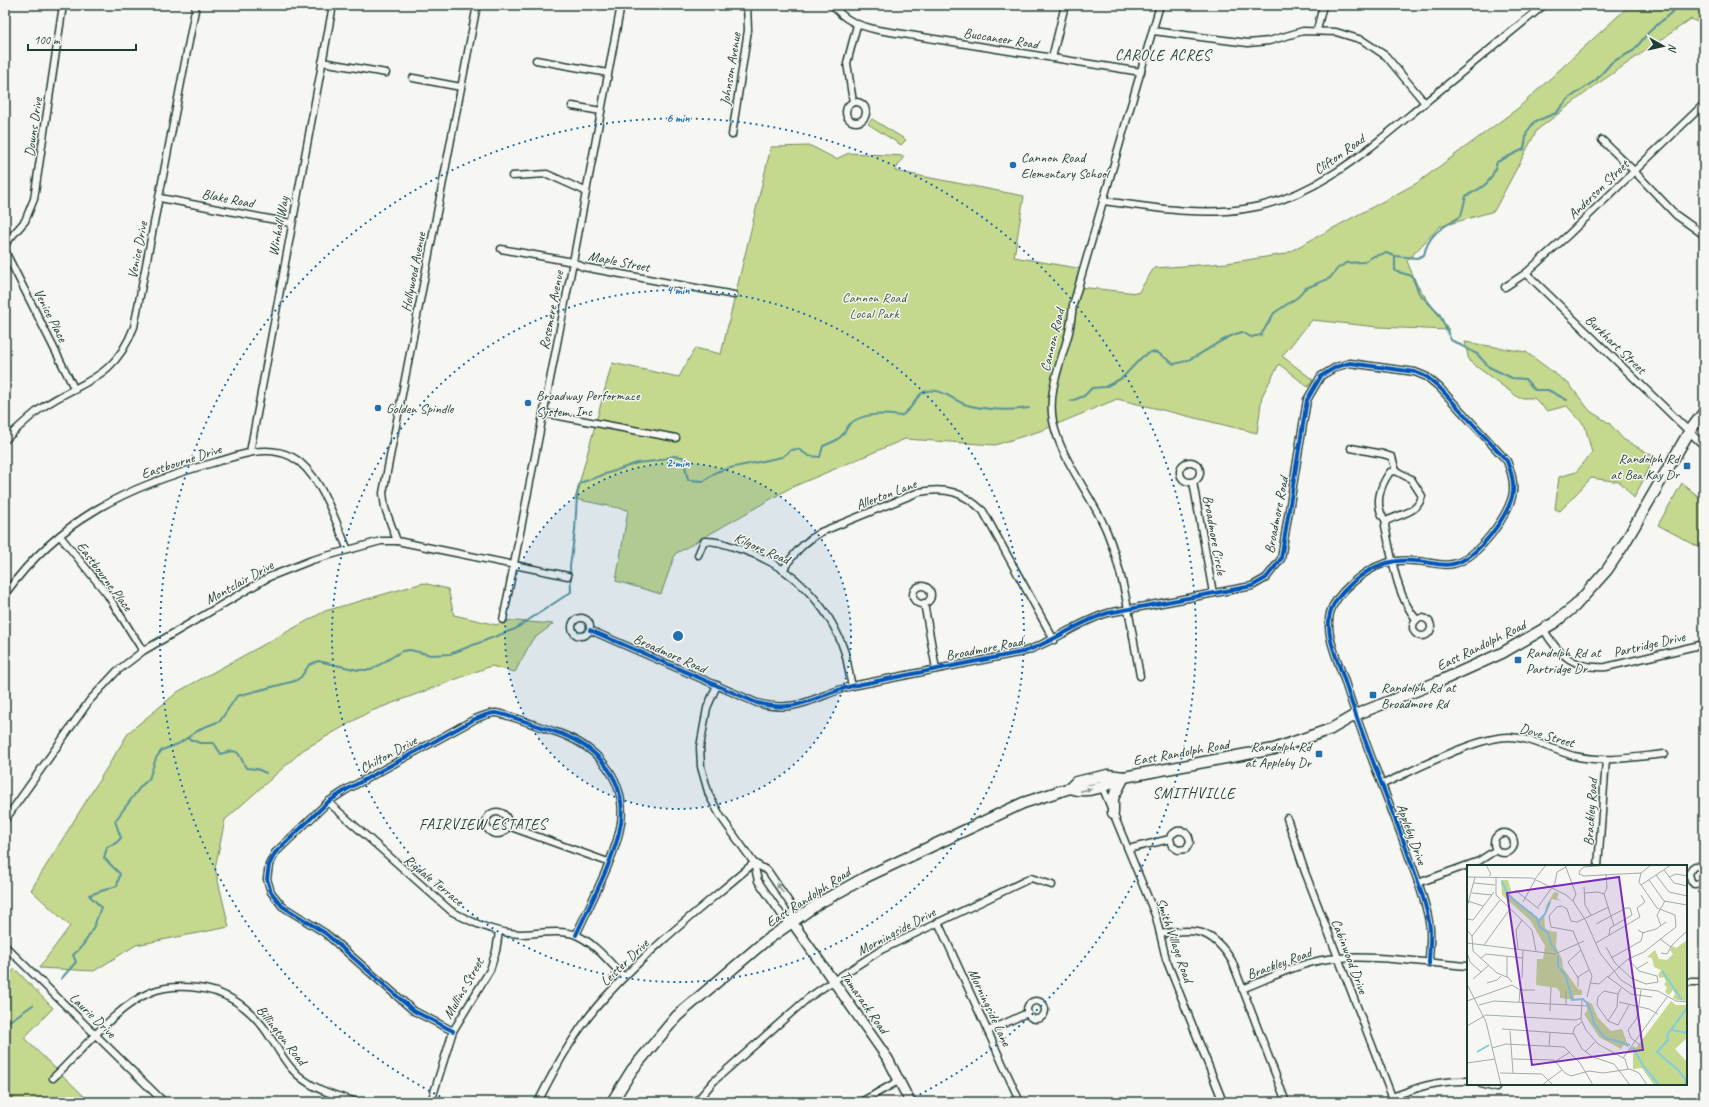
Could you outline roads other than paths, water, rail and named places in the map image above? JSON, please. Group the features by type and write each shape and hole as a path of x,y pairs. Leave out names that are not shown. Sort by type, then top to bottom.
{"main road":[{"name":"East Randolph Road","path":"1070,788 1079,791 1102,786 1124,777 1274,749 1331,729 1355,715 1488,660 1544,630 1575,606 1607,570 1623,546 1689,432 1704,412"},
{"name":"East Randolph Road","path":"612,1102 632,1070 678,1016 764,942 819,903 873,873 1023,803 1070,788 1076,782 1108,775 1124,777"},
{"path":"1113,813 1113,798 1124,777"}],"street":[{"name":"Downs Drive","path":"5,244 25,221 34,199 63,5"},
{"name":"Venice Drive","path":"5,440 40,409 98,378 113,363 129,340 134,327 160,198 196,5"},
{"name":"Winhall Way","path":"250,452 291,223 333,5"},
{"name":"Hollywood Avenue","path":"397,542 385,508 383,493 477,5"},
{"name":"Rosemere Avenue","path":"503,620 573,262 585,190 621,5"},
{"name":"Johnson Avenue","path":"732,135 748,30 747,5"},
{"name":"Buccaneer Road","path":"833,5 844,18 858,25 878,30 1140,72"},
{"path":"1052,58 1065,5"},
{"name":"Cannon Road","path":"1140,676 1118,564 1107,532 1064,452 1053,421 1052,406 1055,379 1069,332 1073,305 1160,5"},
{"path":"1317,30 1323,5"},
{"name":"Clifton Road","path":"1103,201 1178,211 1205,212 1245,209 1286,198 1315,185 1359,157 1544,5"},
{"path":"853,102 847,63 858,25"},
{"path":"1153,31 1248,43 1269,41 1303,31 1317,30 1336,32 1362,40 1374,46 1386,56 1425,102"},
{"path":"536,60 608,73"},
{"path":"322,62 386,74"},
{"path":"413,78 461,87"},
{"name":"Anderson Street","path":"1505,287 1526,273 1704,104"},
{"path":"572,106 601,110"},
{"path":"1602,140 1676,215 1704,235"},
{"path":"512,176 547,174 585,190"},
{"name":"Blake Road","path":"160,198 291,223"},
{"name":"Maple Street","path":"501,249 573,262 583,267 734,295"},
{"name":"Venice Place","path":"5,250 75,390"},
{"name":"Burkhart Street","path":"1526,273 1704,446"},
{"name":"Broadmore Road","path":"590,630 757,703 783,707 803,704 839,689 852,686 1023,652 1054,640 1094,617 1252,586 1266,578 1281,559 1307,400 1321,376 1336,366 1350,364 1415,372 1427,376 1497,448 1507,461 1513,476 1512,494 1507,509 1484,544 1469,557 1454,564 1441,565 1415,560 1381,564 1352,582 1339,594 1330,613 1329,634 1355,715"},
{"path":"543,413 676,438"},
{"path":"1351,448 1384,454 1392,457 1396,471 1410,480 1422,496 1420,504 1416,508 1386,521"},
{"name":"Eastbourne Drive","path":"5,594 32,561 60,536 92,511 136,488 171,474 250,452 267,450 280,453 293,458 310,472 321,490 348,550"},
{"path":"1396,471 1390,472 1381,490 1379,507 1381,515 1386,521 1385,526 1403,598 1408,610 1416,620"},
{"name":"Broadmore Circle","path":"1193,482 1213,593"},
{"name":"Allerton Lane","path":"783,570 794,553 806,541 821,532 919,492 933,490 953,491 971,500 983,511 1054,640"},
{"name":"Eastbourne Place","path":"60,536 107,594 143,651"},
{"name":"Kilgore Road","path":"698,555 704,541 713,540 751,553 791,574 812,595 829,617 844,652 852,686"},
{"name":"Montclair Drive","path":"5,820 90,700 117,671 143,651 269,577 312,560 381,541 397,542 568,576"},
{"path":"924,603 936,669"},
{"name":"Partridge Drive","path":"1544,630 1549,639 1567,659 1580,665 1593,668 1606,667 1704,644"},
{"name":"Tamarack Road","path":"717,685 707,708 702,728 700,747 701,767 709,795 721,817 754,863 758,881 783,917 792,922 888,1059 910,1102"},
{"name":"Chilton Drive","path":"453,1031 414,1011 325,933 282,906 271,892 267,879 269,865 275,853 328,802 346,790 475,719 496,713 572,737 594,752 608,767 615,782 621,802 621,822 616,842 576,935"},
{"name":"Appleby Drive","path":"1355,715 1383,784 1418,883 1430,923 1429,964"},
{"name":"Dove Street","path":"1383,784 1490,739 1510,737 1529,740 1574,756 1606,760 1665,754"},
{"name":"Brackley Road","path":"1598,865 1606,760"},
{"name":"Smith Village Road","path":"1102,786 1156,917 1166,959 1223,1102"},
{"name":"Rigdale Terrace","path":"328,802 451,911 473,924 499,932 518,934 564,933 576,935 596,949 624,977"},
{"name":"Cabinwood Drive","path":"1287,818 1305,872 1393,1100"},
{"path":"508,826 608,862"},
{"path":"1128,849 1170,839"},
{"path":"1418,883 1479,860 1496,850"},
{"name":"Tamarack Road","path":"754,863 768,871 793,908 792,922"},
{"name":"Leister Drive","path":"538,1102 560,1060 608,993 663,941 754,863"},
{"path":"1704,867 1695,866 1689,874 1691,882 1694,884 1704,883"},
{"name":"Morningside Drive","path":"696,1102 720,1076 808,998 881,950 1031,878 1052,885"},
{"name":"Morningside Lane","path":"938,922 1020,1102"},
{"path":"1160,934 1184,929 1197,931 1209,936 1223,947 1232,961 1286,1102"},
{"name":"Mullins Street","path":"431,1102 453,1031 490,970 496,951 499,932"},
{"name":"Laurie Drive","path":"5,946 164,1102"},
{"name":"Brackley Road","path":"1242,989 1298,967 1327,960 1372,958 1429,964 1467,966"},
{"path":"1687,982 1704,982"},
{"name":"Billington Road","path":"53,1078 127,1005 151,992 185,986 211,990 223,994 246,1008 261,1024 291,1068 304,1081 329,1094 357,1102"},
{"path":"988,1031 1028,1013"},
{"path":"861,1102 900,1080"},
{"path":"1393,1100 1428,1084 1448,1080 1467,1081"},
{"path":"1485,1085 1496,1088"}],"waterway":[{"path":"1071,401 1084,396 1092,388 1105,387 1122,378 1142,357 1151,352 1158,353 1174,364 1192,358 1233,335 1242,332 1251,337 1261,335 1274,313 1298,297 1304,289 1330,278 1337,269 1346,263 1364,262 1374,256 1386,253 1395,256 1417,258 1424,255 1426,247 1433,236 1461,216 1466,196 1478,190 1490,180 1497,162 1524,149 1527,132 1534,122 1556,113 1568,99 1596,80 1612,62 1633,51 1649,32 1680,5"},
{"path":"1395,256 1395,271 1412,276 1419,293 1440,315 1451,340 1477,354 1489,367 1512,378 1525,379 1535,390 1548,390 1567,400"},
{"path":"61,979 76,962 73,955 87,939 101,907 89,895 117,886 120,874 104,858 107,847 116,843 121,838 115,821 141,786 149,779 156,758 162,750 178,744 202,728 220,721 237,696 295,681 301,677 309,665 318,661 358,670 371,670 402,651 410,650 431,655 450,654 515,629 571,592 570,566 575,531 577,495 580,483 637,463 656,461 674,456 683,457 688,480 704,481 716,472 782,457 791,450 798,449 809,456 820,457 823,446 840,438 848,426 854,421 874,415 901,416 924,392 936,391 965,405 978,407 1007,410 1029,408"},
{"path":"187,738 200,743 214,743 221,754 232,751 236,752 240,756 246,768 257,769 266,773"},
{"path":"5,1024 33,1005"}],"place":[{"name":"Cannon Road Elementary School","path":"1013,165"},
{"name":"Broadway Performace System, Inc","path":"528,403"},
{"name":"Golden Spindle","path":"378,408"},
{"name":"Randolph Rd at Bea Kay Dr","path":"1687,466"},
{"name":"Randolph Rd at Partridge Dr","path":"1518,660"},
{"name":"Randolph Rd at Broadmore Rd","path":"1373,695"},
{"name":"Randolph Rd at Appleby Dr","path":"1319,754"}],"district":[{"name":"CAROLE ACRES","path":"1163,55"},
{"name":"SMITHVILLE","path":"1194,793"},
{"name":"FAIRVIEW ESTATES","path":"483,824"}],"park label":[{"name":"Cannon Road Local Park","path":"874,306"}]}
